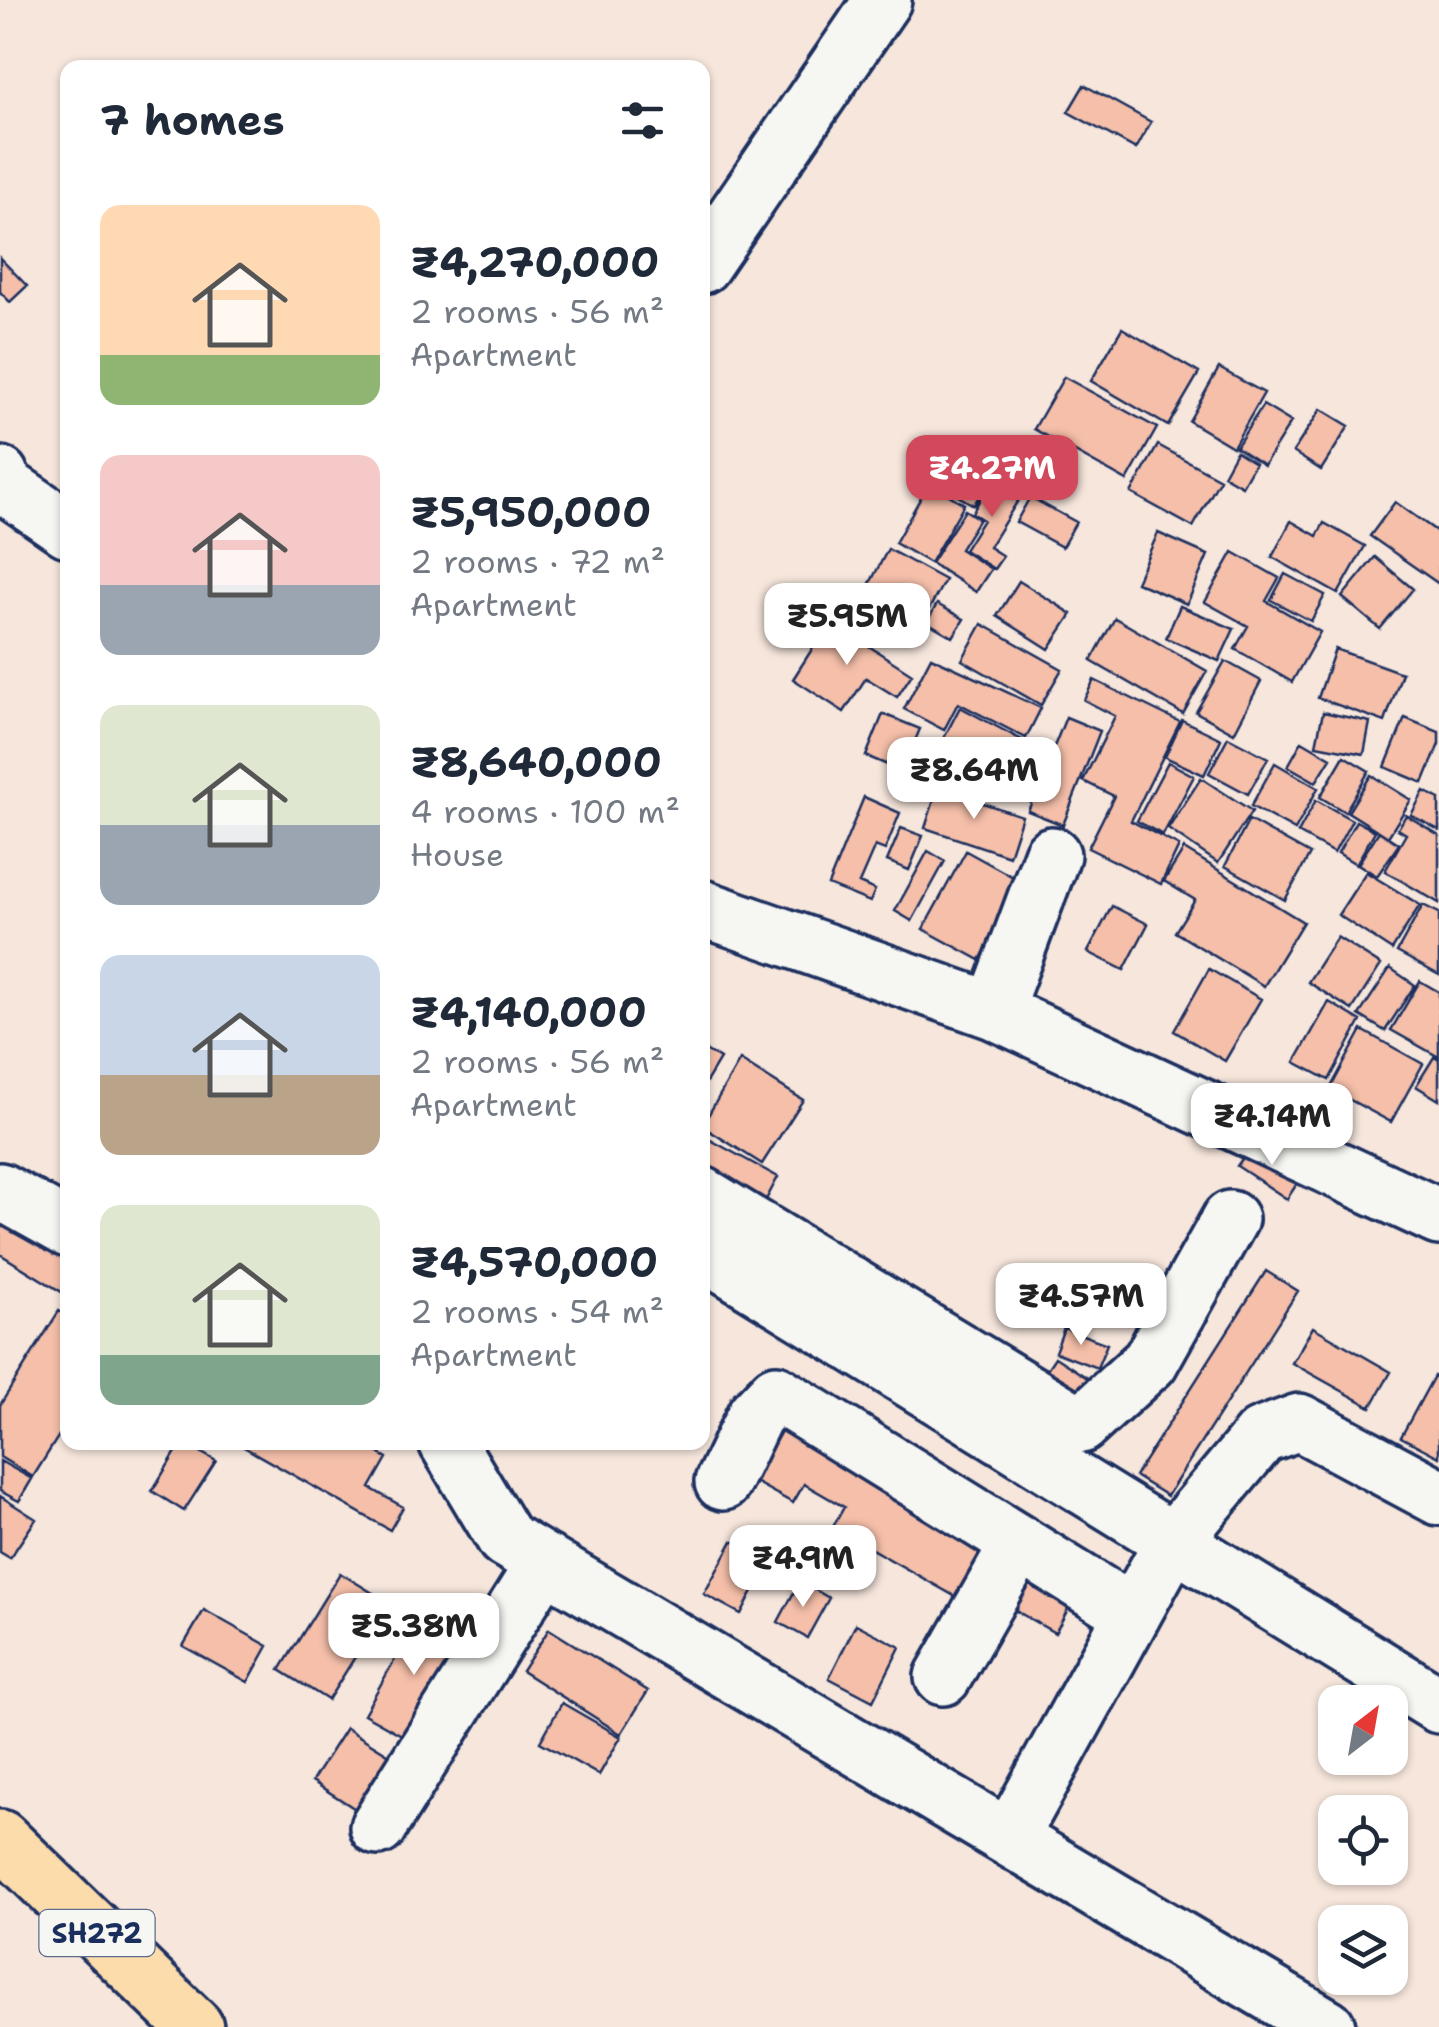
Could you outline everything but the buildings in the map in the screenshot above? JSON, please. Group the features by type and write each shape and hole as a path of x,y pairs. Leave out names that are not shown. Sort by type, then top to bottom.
{"main road":[{"name":"SH272","path":"0,1838 195,2027"}],"street":[{"path":"710,253 883,0"},
{"path":"0,475 1,483 60,524"},
{"path":"994,1011 1052,855"},
{"path":"710,911 994,1011 1439,1218"},
{"path":"0,1191 60,1225"},
{"path":"710,1200 1081,1426 1150,1362 1230,1219"},
{"path":"710,1255 1439,1705"},
{"path":"723,1482 755,1415 776,1393 1133,1614"},
{"path":"1010,1837 1173,1541 1261,1436 1299,1422 1439,1497"},
{"path":"470,1457 505,1539 1326,2027"},
{"path":"944,1677 1019,1544"},
{"path":"378,1828 546,1562"}]}
